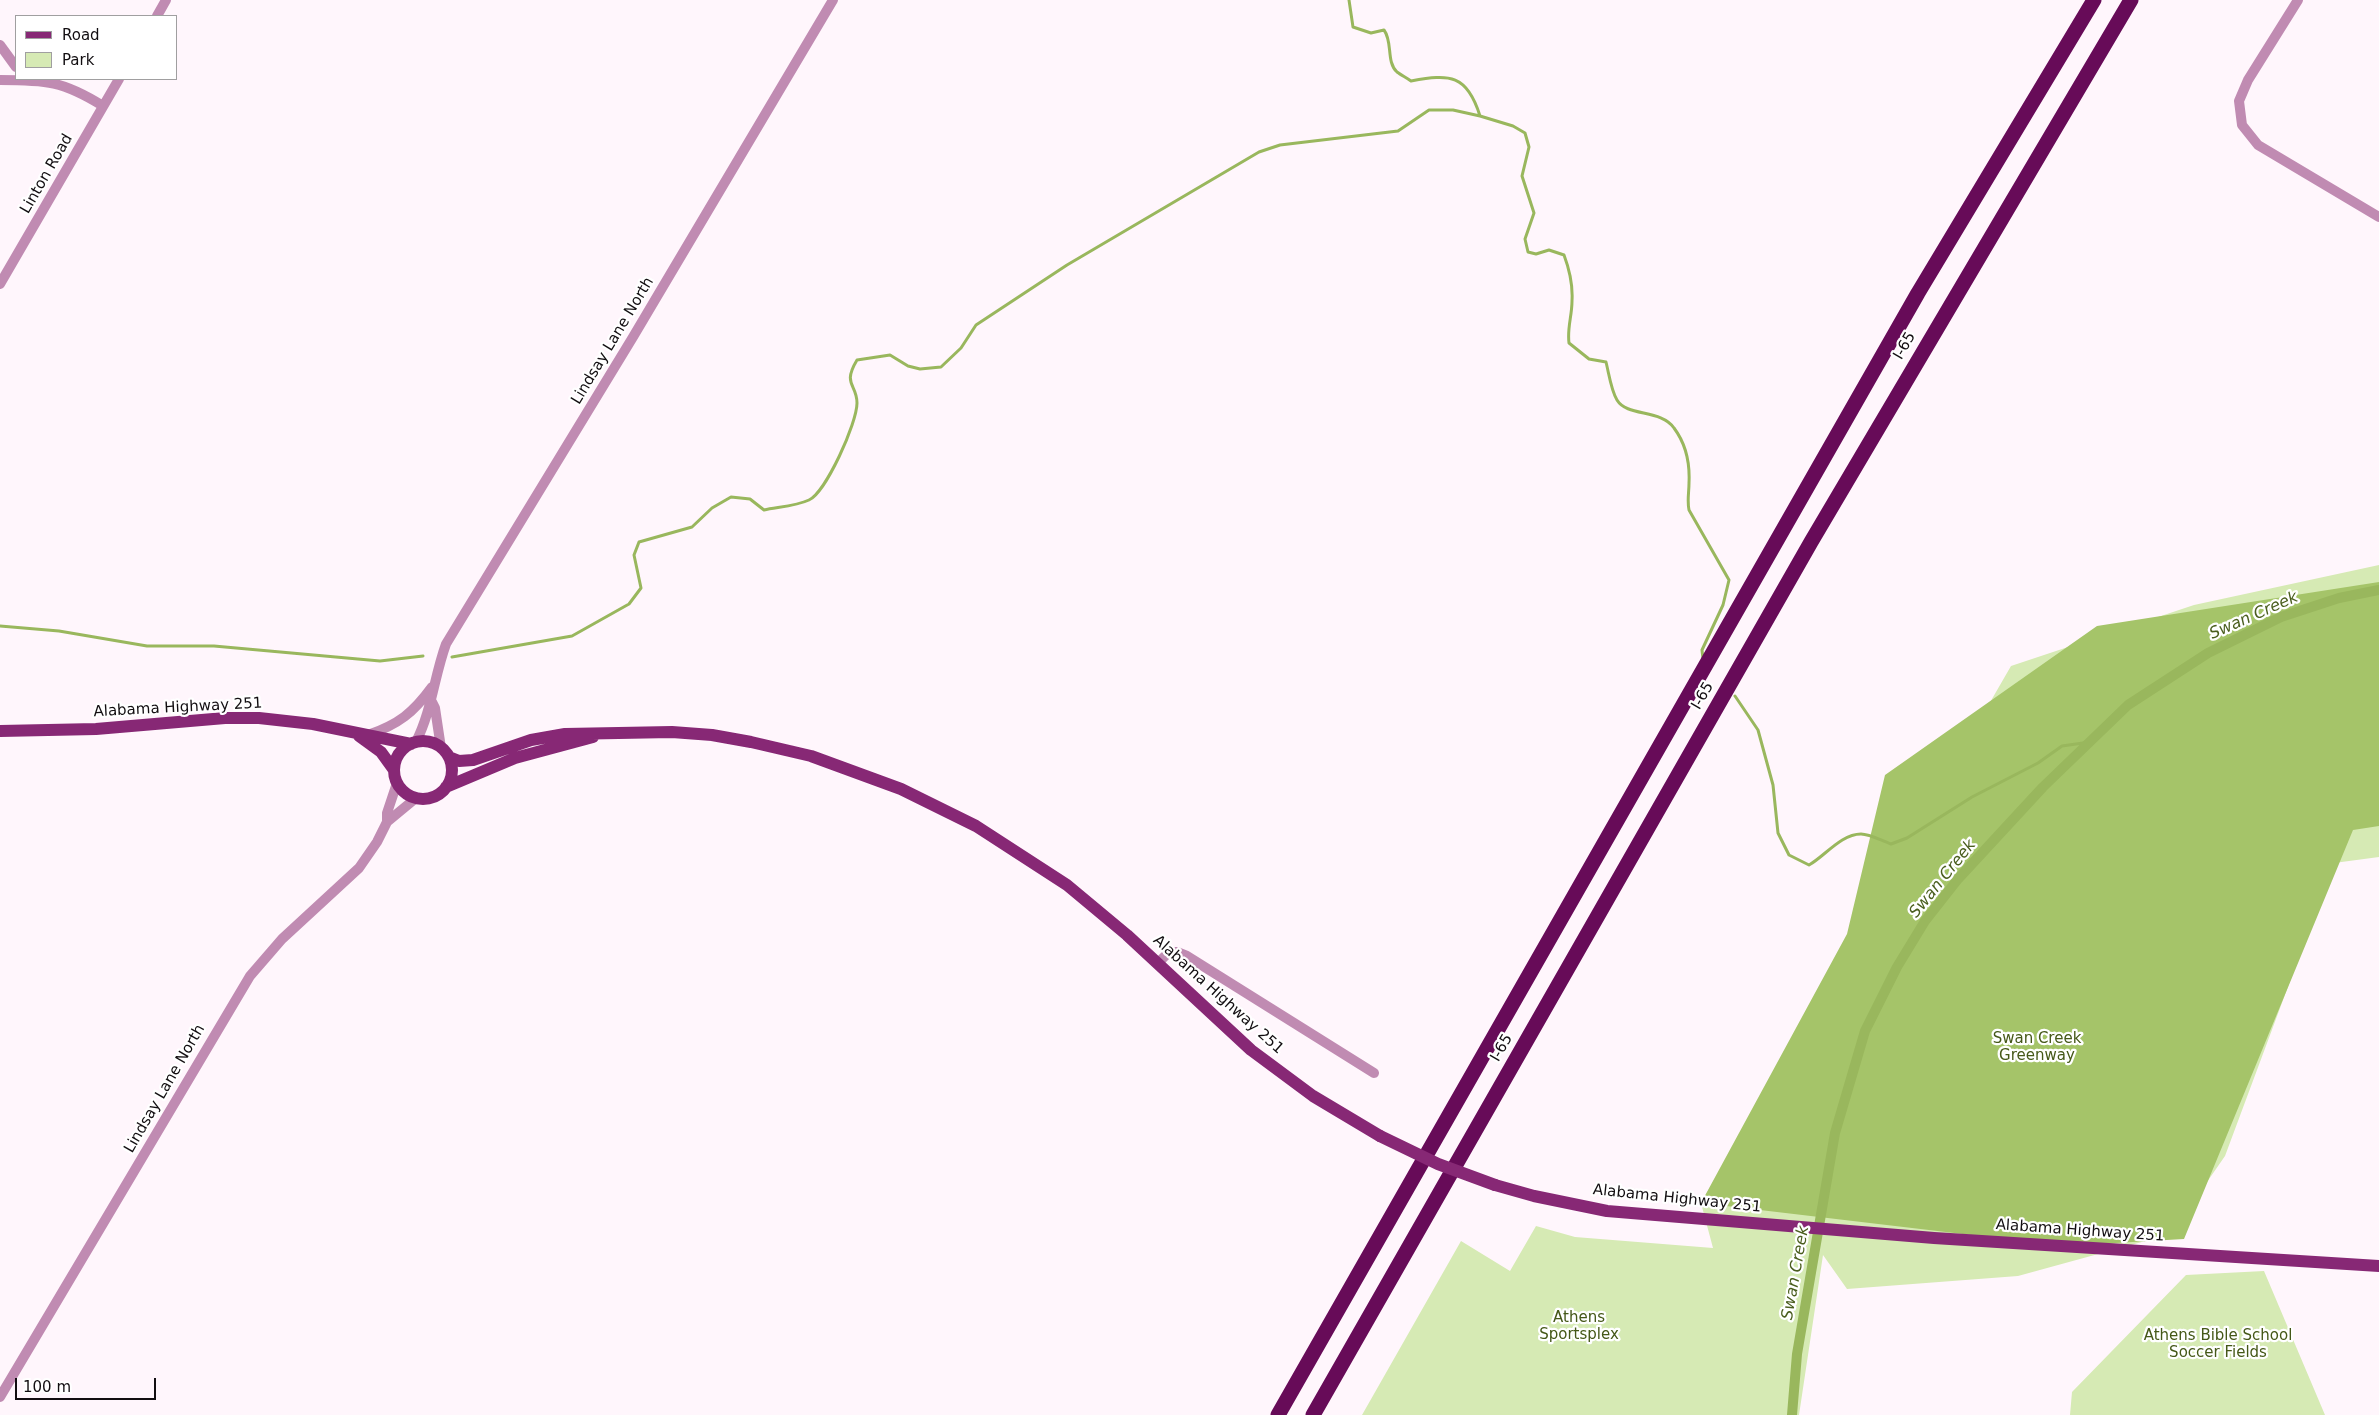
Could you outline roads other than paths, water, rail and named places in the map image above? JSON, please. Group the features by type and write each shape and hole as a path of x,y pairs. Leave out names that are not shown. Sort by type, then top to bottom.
{"highway":[{"path":"1278,1415 1918,293 2094,0"},
{"name":"I-65","path":"1313,1415 1811,542 2131,0"}],"main road":[{"name":"Alabama Highway 251","path":"0,731 96,729 225,718 259,718 313,724 413,743 430,742 459,761 474,760 548,736 587,733 598,735 672,732 712,735 751,742 820,759 901,789 976,826 1067,885 1158,963 1251,1050 1313,1096 1380,1136 1438,1164 1495,1184 1534,1196 1607,1211 1934,1238 2379,1266"},
{"name":"Alabama Highway 251","path":"363,735 381,752 394,770 397,783"},
{"name":"Alabama Highway 251","path":"416,798 429,799 436,796 446,787 515,758 552,747 588,740 598,735"},
{"path":"394,770 399,755 413,743"},
{"path":"445,752 452,772 446,787"},
{"path":"397,783 405,792 416,798"}],"street":[{"path":"158,15 166,0"},
{"name":"Lindsay Lane North","path":"413,743 432,702 433,686 446,644 633,337 833,0"},
{"path":"2298,0 2248,80 2239,101 2242,125 2258,145 2379,217"},
{"path":"0,45 15,66"},
{"path":"0,80 15,79"},
{"path":"30,80 67,85 103,106"},
{"name":"Linton Road","path":"0,284 119,80"},
{"path":"363,735 396,724 408,716 433,686"},
{"name":"Lindsay Lane North","path":"432,702 445,752"},
{"name":"Lindsay Lane North","path":"387,822 387,813 397,783"},
{"name":"Lindsay Lane North","path":"0,1397 250,976 282,940 359,868 377,842 387,822 416,798"},
{"path":"1158,963 1169,952 1177,952 1187,956 1374,1072"}],"waterway":[{"path":"1349,0 1353,27 1371,33 1384,30 1387,35 1392,63 1397,72 1411,81 1436,78 1455,80 1469,92 1480,116"},
{"path":"452,657 572,636 629,604 641,588 634,555 639,542 692,527 712,508 731,497 750,499 764,510 809,500 824,484 832,471 852,425 857,403 850,380 857,360 890,355 908,366 920,369 941,367 961,348 976,325 1067,265 1259,152 1280,145 1398,131 1429,110 1453,110 1513,126 1525,133 1529,147 1522,176 1534,213 1525,239 1528,252 1536,254 1549,250 1564,255 1572,289 1569,343 1589,359 1606,362 1613,392 1622,405 1628,409 1653,415 1668,422 1682,441 1689,468 1689,510 1729,580 1723,605 1702,650 1703,659"},
{"name":"Swan Creek","path":"1792,1415 1797,1354 1835,1133 1865,1031 1897,967 1925,921 1958,879 2043,787 2128,705 2208,653 2281,617 2339,598 2379,590"},
{"path":"0,626 59,631 147,646 214,646 380,661 423,656"},
{"path":"1735,696 1758,730 1773,785 1778,833 1789,855 1809,865 1840,841 1854,835 1868,835 1891,844 1907,838 1972,797 2038,763 2062,746 2090,742"}],"park label":[{"name":"Swan Creek Greenway","path":"2037,1048"},
{"name":"Athens Sportsplex","path":"1579,1326"},
{"name":"Athens Bible School Soccer Fields","path":"2218,1344"}]}
